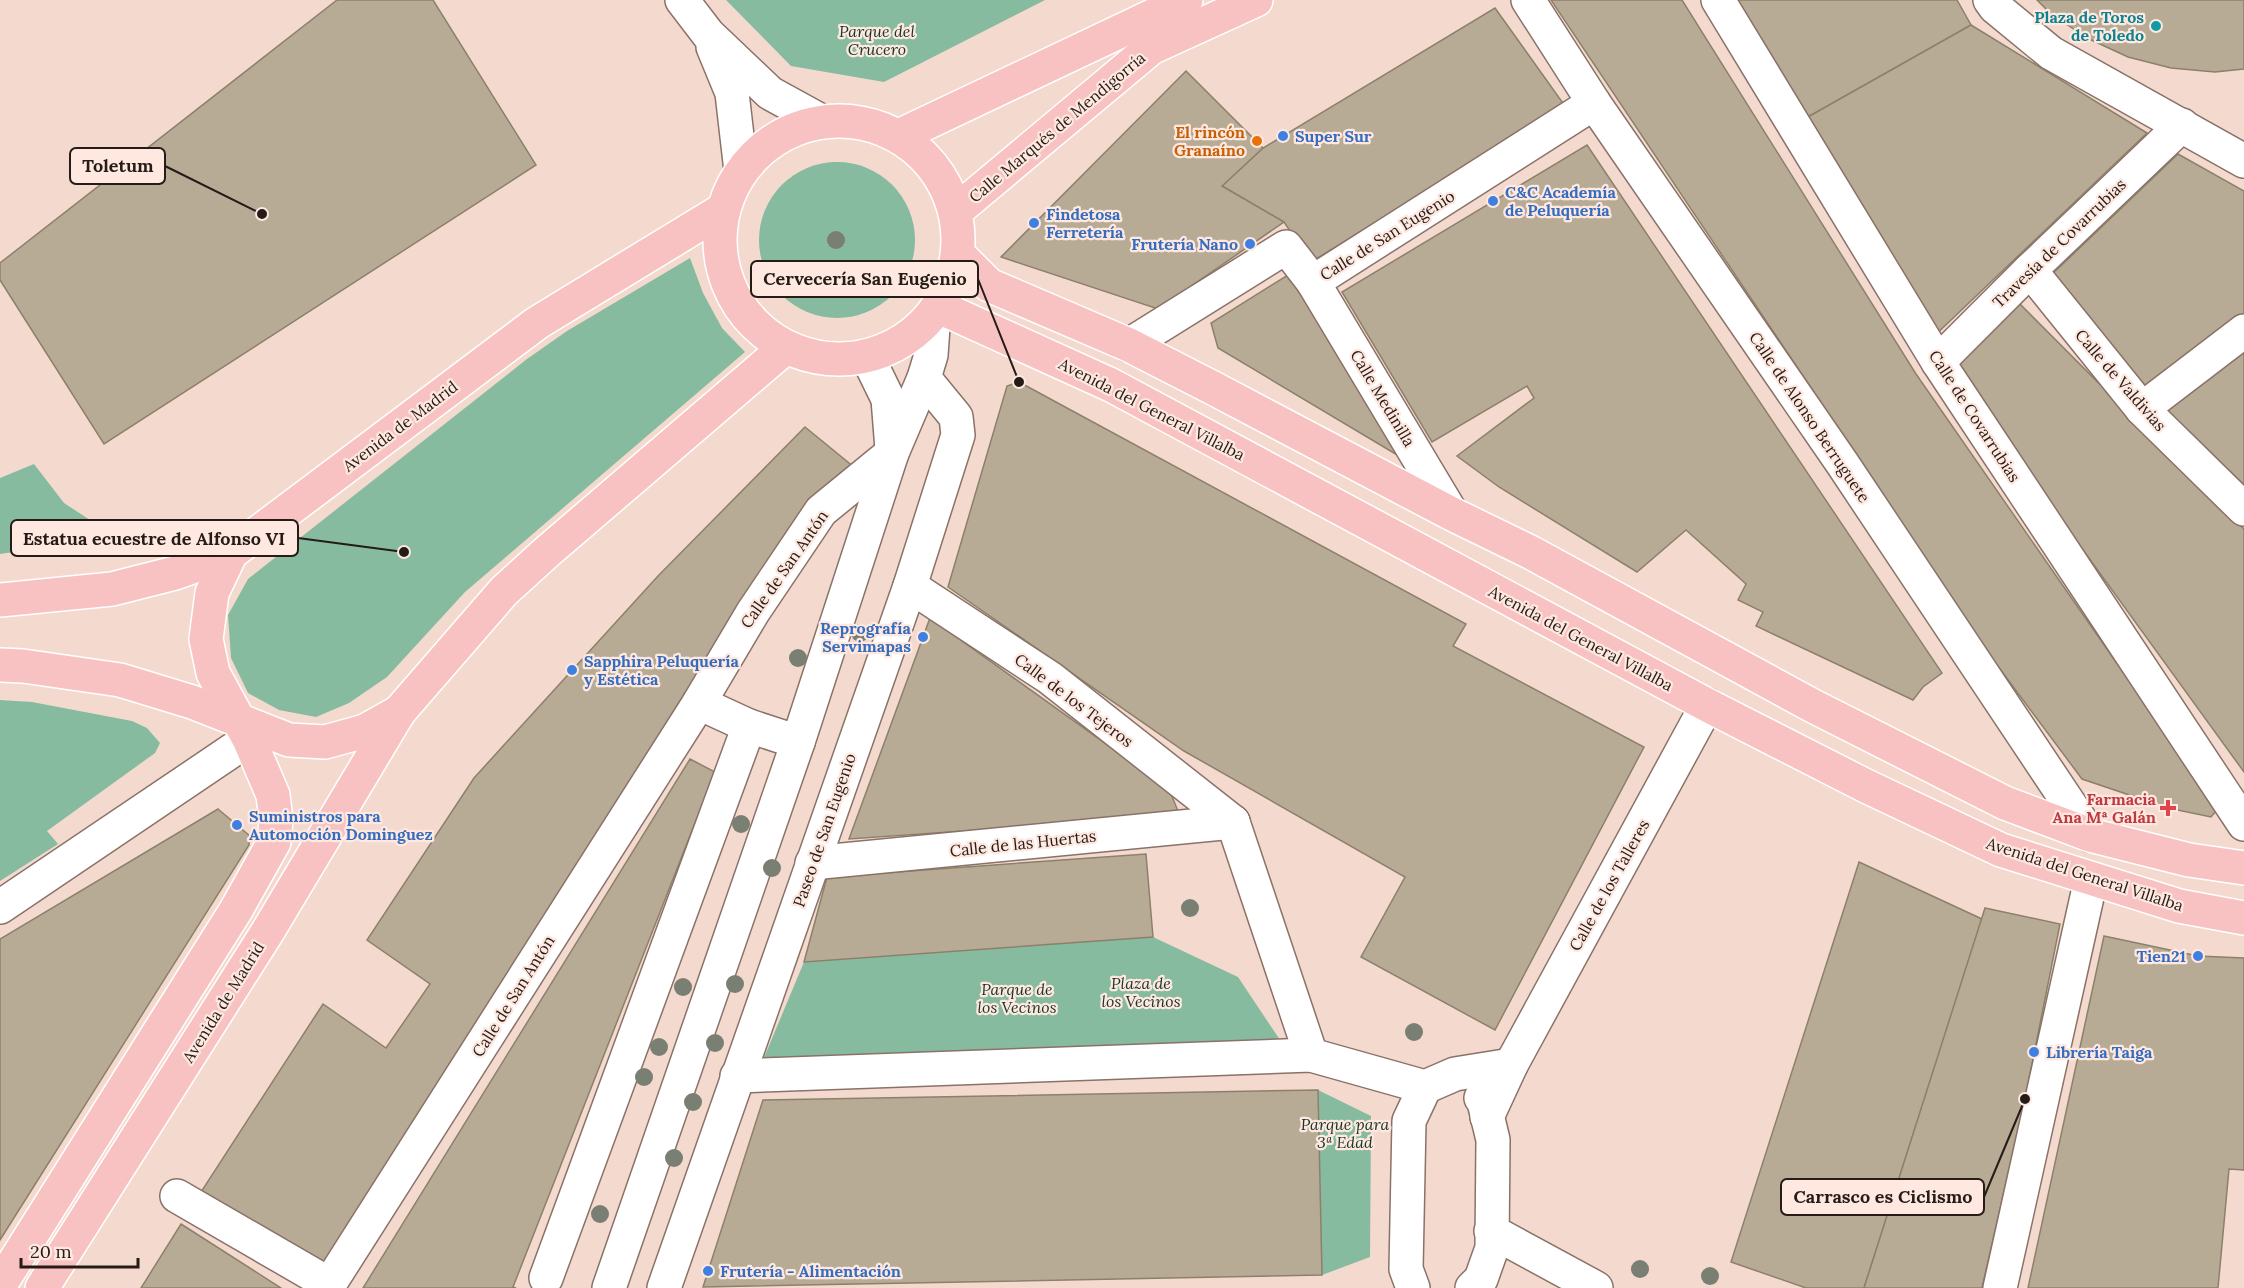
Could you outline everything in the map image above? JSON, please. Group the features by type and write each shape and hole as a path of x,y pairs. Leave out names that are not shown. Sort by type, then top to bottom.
{"main road":[{"name":"Calle Marqués de Mendigorría","path":"899,136 1186,0"},
{"name":"Calle Marqués de Mendigorría","path":"956,211 1151,48 1256,0"},
{"path":"848,120 874,125 899,136 923,155 942,178 956,211 959,230 955,273 937,310 915,333 893,347 867,356 840,359 813,356 786,347 753,323 740,307 730,289 720,249 720,229 731,189 741,171 763,148 790,130 821,122 848,120"},
{"name":"Avenida de Madrid","path":"0,1285 236,910 274,842 276,820 273,795 244,729 213,673 206,639 212,593 231,553 537,323 724,208"},
{"path":"958,254 989,285 1128,345 1224,393 1452,514 1530,552 1814,706 2005,803 2090,835 2189,860 2244,868"},
{"name":"Avenida del General Villalba","path":"937,310 1111,385 1707,705 1866,786 2001,849 2179,906 2244,918"},
{"name":"Avenida de Madrid","path":"42,1288 274,921 399,712 504,591 786,347"},
{"path":"0,600 112,588 176,573 231,553"},
{"path":"0,665 35,667 120,680 192,702 244,729"},
{"name":"Avenida de Madrid","path":"244,729 290,740 326,742 365,731 399,712"}],"street":[{"path":"682,0 708,34 770,93 821,122"},
{"name":"Calle de Alonso Berruguete","path":"1528,0 1594,104 1842,463 2090,835"},
{"name":"Calle de Covarrubias","path":"1718,0 1938,362 2244,824"},
{"path":"1990,0 1995,7 2050,52 2244,161"},
{"path":"708,34 732,93 741,171"},
{"name":"Calle de San Eugenio","path":"1128,345 1286,247 1313,282 1594,104"},
{"name":"Travesía de Covarrubias","path":"1938,362 2030,270 2182,125"},
{"name":"Calle de Valdivias","path":"2030,270 2142,409 2244,509"},
{"name":"Calle Medinilla","path":"1313,282 1452,514"},
{"path":"609,1288 798,741 892,453 924,378 931,355 937,310"},
{"path":"2142,409 2244,331"},
{"path":"867,356 888,399 892,453"},
{"name":"Paseo de San Eugenio","path":"664,1288 910,586 958,435 956,417 924,378"},
{"name":"Calle de San Antón","path":"328,1286 699,703 753,612 821,511 892,453"},
{"name":"Calle de los Tejeros","path":"910,586 1050,678 1233,822"},
{"path":"699,703 749,726 798,741"},
{"name":"Calle de los Talleres","path":"1487,1117 1511,1065 1707,705"},
{"path":"546,1278 749,726"},
{"path":"0,907 244,729"},
{"path":"1233,822 1311,1055"},
{"name":"Calle de las Huertas","path":"812,863 1233,822"},
{"path":"2000,1288 2091,879"},
{"path":"737,1076 1311,1055 1425,1087 1455,1074 1511,1065"},
{"path":"1379,1074 1409,1121"},
{"path":"1455,1074 1484,1101 1493,1140 1492,1248 1481,1279 1472,1288"},
{"path":"1413,1288 1406,1269 1409,1121 1425,1087"},
{"path":"177,1196 328,1286"},
{"path":"1491,1231 1587,1288"}],"green space":[{"name":"Parque del Crucero","path":"726,0 1045,0 884,82 791,66"},
{"path":"837,162 852,163 867,168 892,185 909,210 914,225 914,255 909,270 892,295 867,312 852,317 837,318 822,317 807,312 782,295 765,270 760,255 759,240 760,225 765,210 782,185 807,168 822,163"},
{"path":"690,258 703,293 722,328 745,352 465,592 387,677 349,703 316,717 279,710 248,693 231,658 228,615 248,579 527,359 567,331"},
{"path":"34,464 64,503 116,537 0,554 0,478"},
{"path":"0,700 32,702 132,721 147,728 160,743 155,753 47,831 58,844 0,881"},
{"name":"Parque de los Vecinos","path":"1153,937 1238,977 1282,1043 763,1060 804,962"},
{"name":"Parque para 3ª Edad","path":"1318,1090 1371,1116 1370,1257 1322,1275"}],"building":[{"path":"337,0 433,0 536,165 104,444 0,280 0,263"},
{"path":"1551,0 1682,0 1916,374 2218,809 2211,817 2168,808 2082,779 1994,661"},
{"path":"1729,0 1957,0 1971,25 1799,122"},
{"name":"Plaza de Toros de Toledo","path":"2037,0 2244,0 2244,69 2215,72 2171,68 2128,57 2087,38 2050,13"},
{"path":"1495,8 1565,106 1311,262 1284,222 1222,186 1263,148"},
{"path":"1971,25 2147,133 1930,340 1799,122"},
{"path":"1186,71 1263,148 1222,186 1284,222 1158,309 1001,257"},
{"path":"1587,145 1942,673 1923,687 1913,700 1756,626 1763,612 1738,600 1746,584 1686,530 1637,572 1499,487 1457,456 1534,398 1527,386 1432,442 1342,292"},
{"path":"2178,154 2244,191 2244,314 2143,392 2046,280"},
{"path":"1288,275 1409,462 1218,348 1211,323"},
{"path":"2016,300 2244,529 2244,772 1949,365"},
{"path":"2244,348 2244,491 2162,413"},
{"path":"1019,382 1466,624 1453,646 1644,747 1495,1030 1361,957 1405,877 1184,751 948,587 1007,386"},
{"path":"805,427 855,468 320,1277 201,1192 323,1004 386,1048 430,984 367,940 474,778 658,576"},
{"path":"930,618 1169,789 1180,816 849,839"},
{"path":"690,759 715,772 513,1287 516,1288 363,1288"},
{"path":"218,809 250,836 249,845 0,1240 0,939"},
{"path":"1146,854 1153,937 804,962 827,877"},
{"path":"1859,862 1982,919 1864,1288 1806,1288 1731,1262"},
{"path":"1985,908 2060,924 2025,1099 1982,1288 1864,1288"},
{"path":"2104,936 2198,956 2244,958 2244,1170 2229,1169 2218,1288 2028,1288"},
{"path":"1318,1090 1322,1275 703,1287 763,1100"},
{"path":"181,1224 281,1288 141,1288"}],"place":[{"name":"Plaza de Toros de Toledo","path":"2156,26"},
{"name":"Super Sur","path":"1283,136"},
{"name":"El rincón Granaíno","path":"1257,141"},
{"name":"C&C Academía de Peluquería","path":"1493,201"},
{"name":"Toletum","path":"262,214"},
{"name":"Findetosa Ferretería","path":"1034,223"},
{"name":"Frutería Nano","path":"1250,244"},
{"name":"Cervecería San Eugenio","path":"1019,382"},
{"name":"Estatua ecuestre de Alfonso VI","path":"404,552"},
{"name":"Reprografía Servimapas","path":"923,637"},
{"name":"Sapphira Peluquería y Estética","path":"572,670"},
{"name":"Farmacia Ana Mª Galán","path":"2168,808"},
{"name":"Suministros para Automoción Dominguez","path":"237,825"},
{"name":"Tien21","path":"2198,956"},
{"name":"Librería Taiga","path":"2034,1052"},
{"name":"Carrasco es Ciclismo","path":"2025,1099"},
{"name":"Frutería - Alimentación","path":"708,1271"}],"park label":[{"name":"Plaza de los Vecinos","path":"1141,992"}]}
